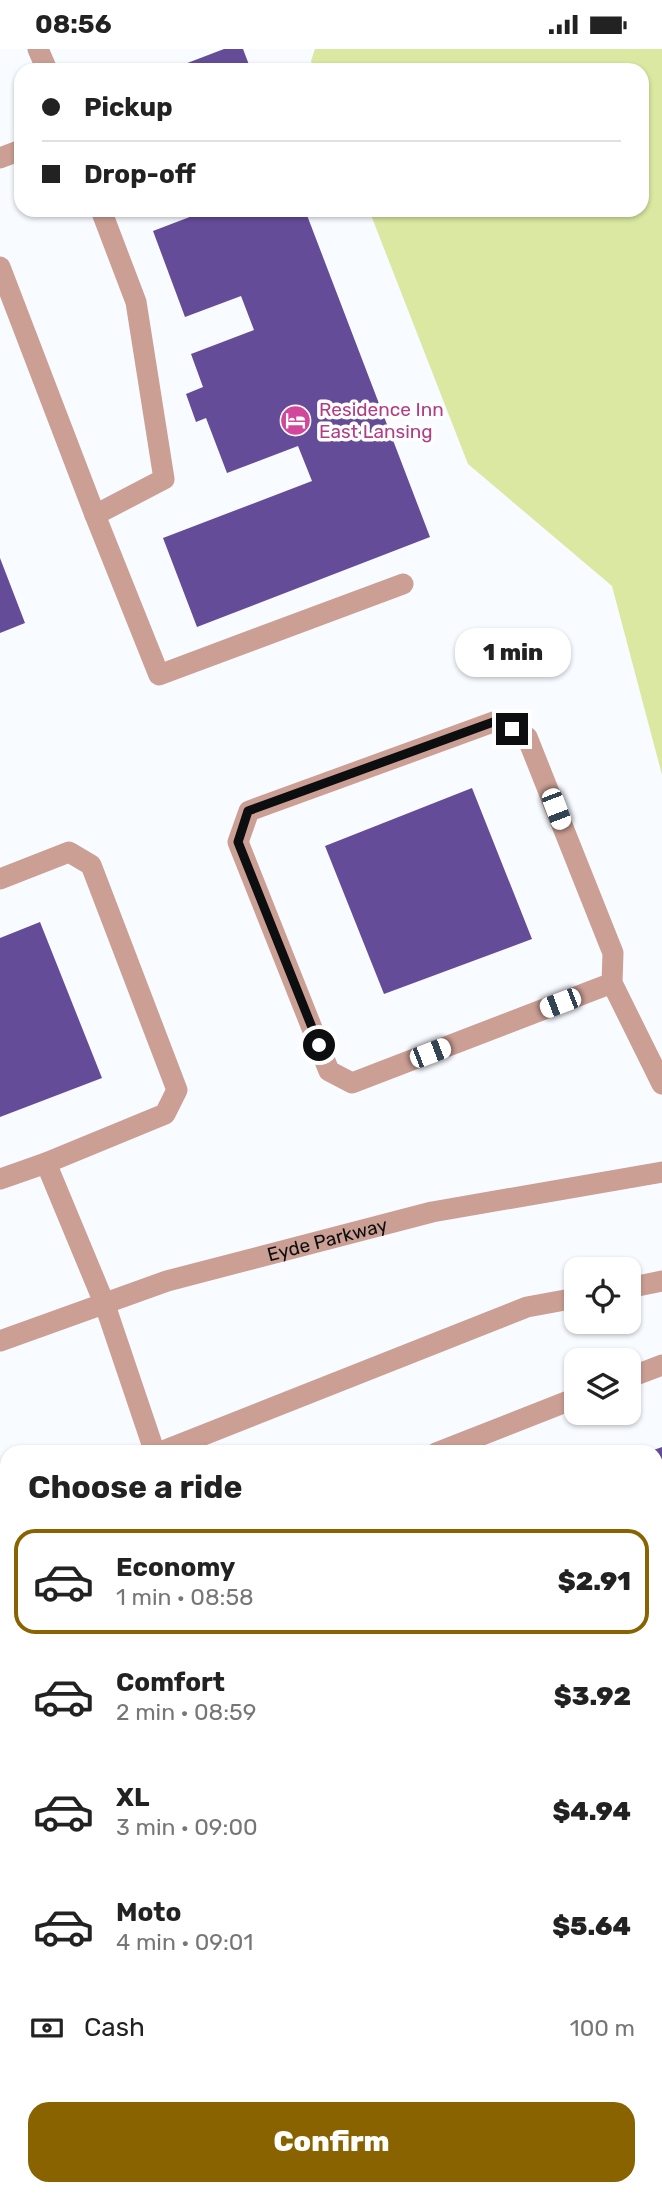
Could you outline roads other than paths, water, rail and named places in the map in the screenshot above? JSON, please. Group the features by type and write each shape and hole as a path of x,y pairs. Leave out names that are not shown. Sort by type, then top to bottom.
{"street":[{"path":"95,515 164,478 136,302 104,217"},
{"path":"0,267 159,675 402,584"},
{"path":"612,983 352,1083 329,1071 238,842 248,811 496,721 527,737 612,953 612,983 662,1084"},
{"path":"0,879 69,852 91,865 177,1090 165,1114 0,1179"},
{"path":"46,1163 104,1305 154,1445"},
{"name":"Eyde Parkway","path":"0,1342 167,1281 432,1212 662,1172"},
{"path":"641,1285 662,1281"},
{"path":"177,1445 527,1307 564,1300"},
{"path":"641,1373 662,1365"},
{"path":"456,1445 564,1403"}],"place":[{"name":"Residence Inn East Lansing","path":"296,420"}]}
